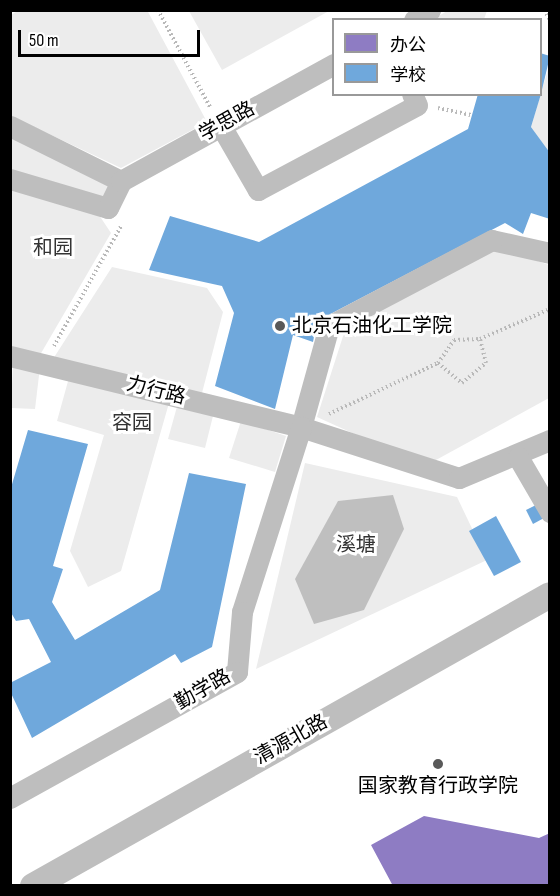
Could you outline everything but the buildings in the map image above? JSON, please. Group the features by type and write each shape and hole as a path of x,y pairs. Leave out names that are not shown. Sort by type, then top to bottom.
{"street":[{"path":"417,18 430,10"},
{"name":"学思路","path":"121,181 332,65"},
{"path":"221,126 258,190 415,100"},
{"path":"10,126 121,181 108,208 10,179"},
{"path":"302,427 328,326 492,240 549,254"},
{"name":"力行路","path":"10,356 302,427 459,478 518,457 549,440"},
{"name":"勤学路","path":"10,798 237,672 242,612 302,427"},
{"path":"518,457 549,512"},
{"name":"清源北路","path":"33,885 549,595"}],"path":[{"path":"158,10 221,126"},
{"path":"544,10 549,20"},
{"path":"415,100 472,115"},
{"path":"44,364 123,230 108,208"},
{"path":"302,427 438,363 454,340 480,339 549,309"},
{"path":"438,363 462,382 486,363 480,339"}],"green space":[{"path":"19,10 147,10 207,122 121,168 11,116 11,15"},
{"path":"189,11 329,11 222,70"},
{"path":"447,11 487,11 484,18 435,18"},
{"path":"549,66 549,153 531,127"},
{"path":"10,126 121,181 108,208 11,179"},
{"name":"和园","path":"10,188 97,212 111,233 40,355 11,346"},
{"path":"498,247 549,265 549,398 425,466 317,417 346,327"},
{"path":"112,267 207,288 223,312 202,393 53,359"},
{"path":"13,363 40,367 35,409 11,408"},
{"name":"容园","path":"70,374 169,403 121,571 88,587 70,551 104,435 57,421"},
{"path":"178,403 214,412 205,448 168,439"},
{"path":"241,421 286,436 275,472 229,458"},
{"name":"溪塘","path":"305,463 457,497 487,560 256,669"}],"shaded area":[{"path":"393,495 404,529 364,610 314,624 295,579 338,501"}],"place":[{"name":"北京石油化工学院","path":"280,326"},
{"name":"国家教育行政学院","path":"438,764"}]}
